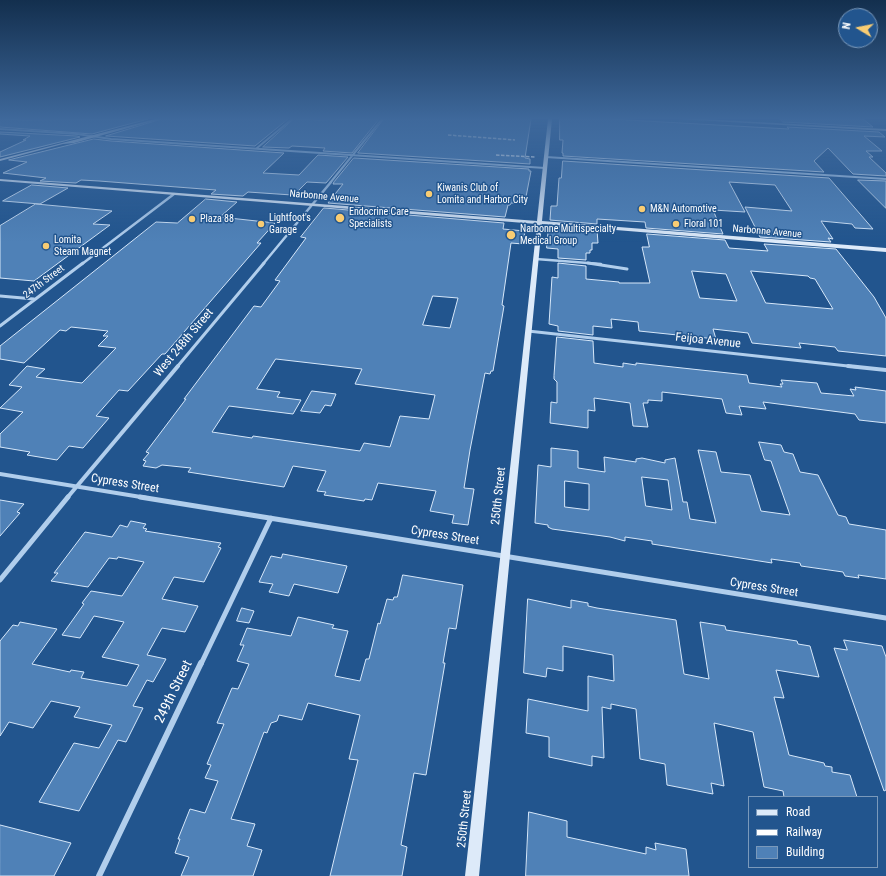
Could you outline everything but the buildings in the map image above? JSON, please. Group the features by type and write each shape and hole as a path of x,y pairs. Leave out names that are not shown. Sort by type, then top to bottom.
{"main road":[{"path":"0,165 19,160"},
{"name":"250th Street","path":"472,876 546,160"},
{"name":"Narbonne Avenue","path":"0,180 886,250"}],"street":[{"name":"West 248th Street","path":"0,580 350,160"},
{"path":"426,160 545,168"},
{"path":"591,160 886,179"},
{"name":"247th Street","path":"0,326 174,194"},
{"path":"536,259 601,264 627,269"},
{"path":"0,296 34,299"},
{"name":"Feijoa Avenue","path":"528,330 886,370"},
{"name":"Cypress Street","path":"0,474 886,618"},
{"name":"249th Street","path":"99,876 271,518"}],"place":[{"name":"Kiwanis Club of Lomita and Harbor City","path":"429,194"},
{"name":"M&N Automotive","path":"642,209"},
{"name":"Endocrine Care Specialists","path":"340,218"},
{"name":"Plaza 88","path":"192,219"},
{"name":"Lightfoot's Garage","path":"261,224"},
{"name":"Floral 101","path":"676,224"},
{"name":"Narbonne Multispecialty Medical Group","path":"511,235"},
{"name":"Lomita Steam Magnet","path":"46,246"}]}
